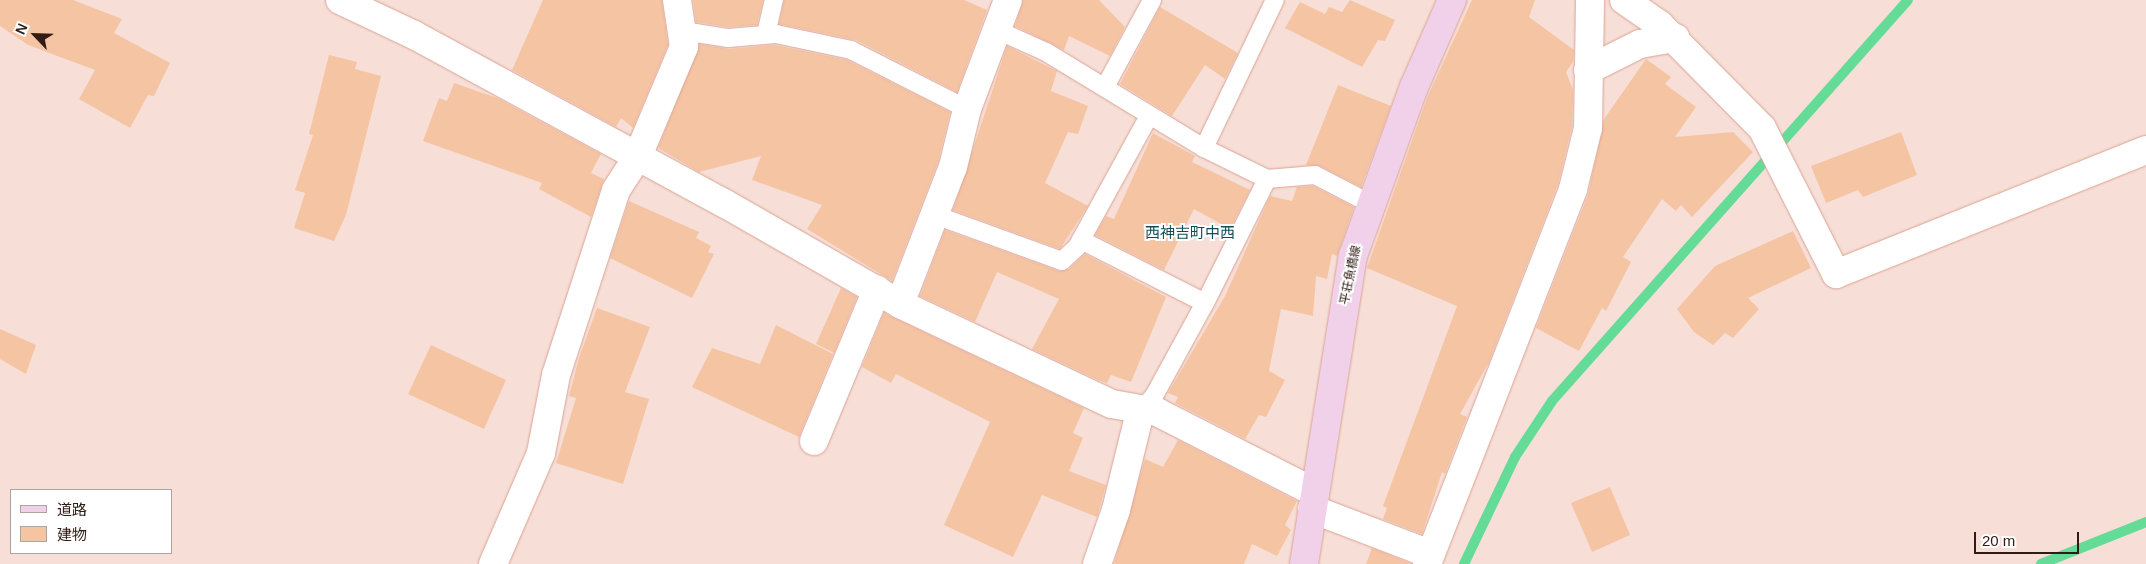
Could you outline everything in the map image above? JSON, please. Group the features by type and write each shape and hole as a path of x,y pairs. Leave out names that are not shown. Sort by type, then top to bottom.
{"main road":[{"name":"平荘魚橋線","path":"1304,564 1353,256 1414,87 1452,0"}],"street":[{"path":"340,0 414,35 888,297 1112,404 1140,412 1157,412 1313,501 1429,559 1573,189 1588,128 1590,0"},
{"path":"493,564 541,453 556,375 616,190 637,158 684,48 684,31 677,0"},
{"path":"814,441 888,297 935,215 967,109 1008,0"},
{"path":"1624,0 1675,38 1762,128 1836,274 2146,150"},
{"path":"1588,70 1640,44 1675,38"},
{"path":"1100,563 1116,510 1140,412"}],"lane":[{"path":"766,34 774,0"},
{"path":"1105,87 1152,0"},
{"path":"1204,148 1275,0"},
{"path":"997,30 1105,87 1149,116 1204,148 1267,180 1314,175 1372,204"},
{"path":"684,31 728,38 766,34 851,50 967,109"},
{"path":"935,215 1062,262 1082,240 1149,116"},
{"path":"1140,412 1154,396 1205,303 1267,180"},
{"path":"1082,240 1205,303"}],"building":[{"path":"0,0 73,0 122,19 114,33 170,63 154,96 148,95 130,128 79,99 95,70 28,45 0,26"},
{"path":"543,0 662,0 668,45 633,128 621,118 616,127 512,70"},
{"path":"693,0 763,0 757,25 728,27 696,22"},
{"path":"784,0 964,0 987,10 957,92 856,40 779,24"},
{"path":"1023,0 1099,0 1125,27 1110,56 1069,36 1064,50 1015,26"},
{"path":"1350,0 1395,20 1385,41 1378,40 1362,67 1285,28 1300,2 1325,14 1329,7 1342,12"},
{"path":"1472,0 1535,0 1529,17 1574,50 1573,62 1566,72 1573,90 1572,126 1558,184 1489,362 1460,414 1467,417 1445,474 1442,472 1422,534 1383,519 1387,508 1383,506 1457,306 1367,268 1427,98"},
{"path":"1160,7 1238,53 1225,79 1205,65 1172,116 1120,84"},
{"path":"699,44 729,49 775,45 847,60 950,112 938,162 892,281 807,229 822,205 752,180 761,156 699,172 658,148"},
{"path":"1007,46 1057,71 1051,91 1088,106 1078,134 1068,132 1045,183 1088,206 1060,249 953,210"},
{"path":"329,55 357,62 355,69 381,76 346,215 334,241 294,228 305,193 295,190 313,135 309,134"},
{"path":"1646,59 1671,77 1665,84 1696,107 1675,137 1733,132 1753,152 1692,217 1681,205 1676,211 1662,199 1623,257 1631,262 1606,311 1602,308 1579,351 1536,328 1588,195 1604,119"},
{"path":"454,83 497,98 601,154 591,173 604,179 591,217 539,189 542,183 423,141 439,98 447,101"},
{"path":"1338,85 1391,106 1361,187 1320,166 1306,165"},
{"path":"1901,132 1917,175 1863,197 1858,190 1826,203 1811,166"},
{"path":"1153,133 1195,156 1192,162 1250,190 1230,229 1194,209 1164,270 1095,235 1106,216 1114,219"},
{"path":"1313,186 1354,207 1337,256 1332,254 1327,279 1316,276 1313,316 1281,309 1269,371 1285,380 1266,417 1259,415 1245,439 1175,403 1178,397 1168,393 1225,296 1270,196 1292,201 1297,187"},
{"path":"629,201 699,232 696,238 711,246 708,252 714,254 692,298 610,258"},
{"path":"945,230 1059,271 1069,269 1085,254 1166,297 1131,382 1111,375 1107,383 1098,380 1032,349 1059,299 997,272 975,322 920,296"},
{"path":"1793,231 1811,268 1748,298 1759,309 1733,338 1725,333 1713,345 1694,332 1677,309 1715,266"},
{"path":"841,288 857,297 834,353 816,344"},
{"path":"597,308 650,327 625,392 649,399 623,484 556,463 576,398 569,396 579,358"},
{"path":"884,313 1084,408 1073,433 1083,438 1069,471 1106,485 1097,517 1042,495 1013,557 944,525 990,422 896,374 891,383 862,367"},
{"path":"776,325 833,354 799,437 692,387 712,348 760,364"},
{"path":"0,329 36,345 26,374 0,359"},
{"path":"431,345 506,380 484,429 408,394"},
{"path":"1178,440 1297,501 1285,525 1291,530 1277,556 1252,544 1244,564 1114,564 1145,459 1163,467"},
{"path":"1610,487 1630,535 1592,552 1571,503"},
{"path":"1372,548 1412,564 1366,564"}],"waterway":[{"path":"1464,564 1515,457 1552,401 1908,0"},
{"path":"2041,564 2146,522"}],"district":[{"name":"西神吉町中西","path":"1190,233"}]}
